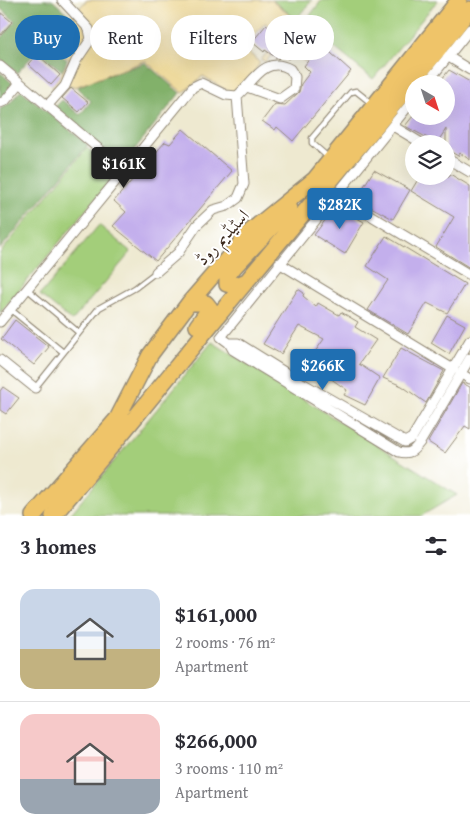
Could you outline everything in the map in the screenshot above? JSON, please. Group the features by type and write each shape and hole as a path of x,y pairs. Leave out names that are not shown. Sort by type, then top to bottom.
{"main road":[{"name":"اسٹیڈیم روڈ","path":"33,516 117,420 150,355 188,303 252,230 315,179 459,0"},
{"path":"53,516 160,388 214,333 247,281 378,126 470,9"},
{"path":"247,281 234,286 227,284 227,276 296,203 315,179"},
{"path":"160,388 180,348 210,308 206,303 188,303"}],"street":[{"path":"47,106 65,86 76,61 91,40 89,30 62,0"},
{"path":"433,75 470,29"},
{"path":"447,56 470,70"},
{"path":"0,322 193,87 201,83 226,95 237,96 263,67 273,64 290,69 295,77 294,89 280,99 247,87"},
{"path":"0,66 124,170"},
{"path":"0,103 5,101 20,83"},
{"path":"156,272 178,253 197,225 213,210 227,206 238,198 244,184 237,96"},
{"path":"405,111 279,263 214,333 229,342 238,343 302,383 405,442 412,438 457,371 470,358"},
{"path":"393,126 408,135"},
{"path":"455,163 470,172"},
{"path":"335,194 470,275"},
{"path":"279,263 470,379"},
{"path":"457,371 470,340"},
{"path":"0,360 35,388"}],"lane":[{"path":"330,159 312,143 312,138 351,92 356,91 374,105"},
{"path":"35,388 99,308 136,288 156,272"},
{"path":"27,289 78,332"},
{"path":"10,309 63,352"}],"green space":[{"path":"0,0 52,0 69,15 15,15 15,21 0,8"},
{"path":"272,0 312,0 299,15 291,15"},
{"path":"322,0 438,0 373,79 334,47 334,15 310,15"},
{"path":"15,21 15,60 29,60 17,73 0,59 0,40"},
{"path":"48,60 67,60 62,71"},
{"path":"145,63 180,93 122,165 55,107 62,100 80,115 91,101 77,88 88,82"},
{"path":"0,72 13,84 0,100"},
{"path":"21,90 88,145 0,249 0,109 10,103"},
{"path":"87,148 117,173 0,313 0,253"},
{"path":"99,225 131,252 72,321 40,295"},
{"path":"212,342 457,495 421,516 69,516"}],"sand":[{"path":"87,0 272,0 290,15 265,15 265,23 255,35 255,15 171,15 171,60 255,60 255,58 260,63 246,84 235,92 227,91 203,76 183,93 145,61 75,87 69,86 55,92 52,87 70,60 80,60 80,15 72,15"},
{"path":"265,55 265,60 268,60 266,62 261,60"}],"building":[{"path":"0,12 12,22 0,36"},
{"path":"265,26 264,52 255,44 255,38"},
{"path":"334,56 351,71 293,141 277,127 275,130 262,121 275,104 285,105 299,92 301,84 310,72 304,66 309,60 334,60"},
{"path":"32,60 44,60 60,75 51,85 28,64"},
{"path":"449,70 470,82 470,160 460,153 458,156 455,154 455,135 446,135 446,129 442,135 422,135 405,126 455,125 455,75 445,75"},
{"path":"71,88 88,102 79,112 62,98"},
{"path":"183,129 232,171 156,261 113,226 126,212 114,201 165,142 170,144"},
{"path":"374,170 410,190 393,219 356,199"},
{"path":"455,177 470,186 470,268 436,247 454,217 411,191 415,185 455,185"},
{"path":"336,206 364,222 345,254 314,235"},
{"path":"386,236 465,284 447,313 427,303 408,334 368,310 388,280 367,266"},
{"path":"298,289 316,307 318,303 339,315 341,312 358,322 355,327 376,340 359,364 380,378 365,405 344,395 347,390 320,371 318,375 303,369 324,339 299,326 281,354 263,344"},
{"path":"447,315 465,325 449,354 431,343"},
{"path":"15,320 49,347 34,365 1,339"},
{"path":"401,348 444,371 426,403 402,386 383,378"},
{"path":"462,383 470,387 470,429 465,426 445,453 428,442"},
{"path":"3,387 19,398 6,414 0,410 0,391"}]}
